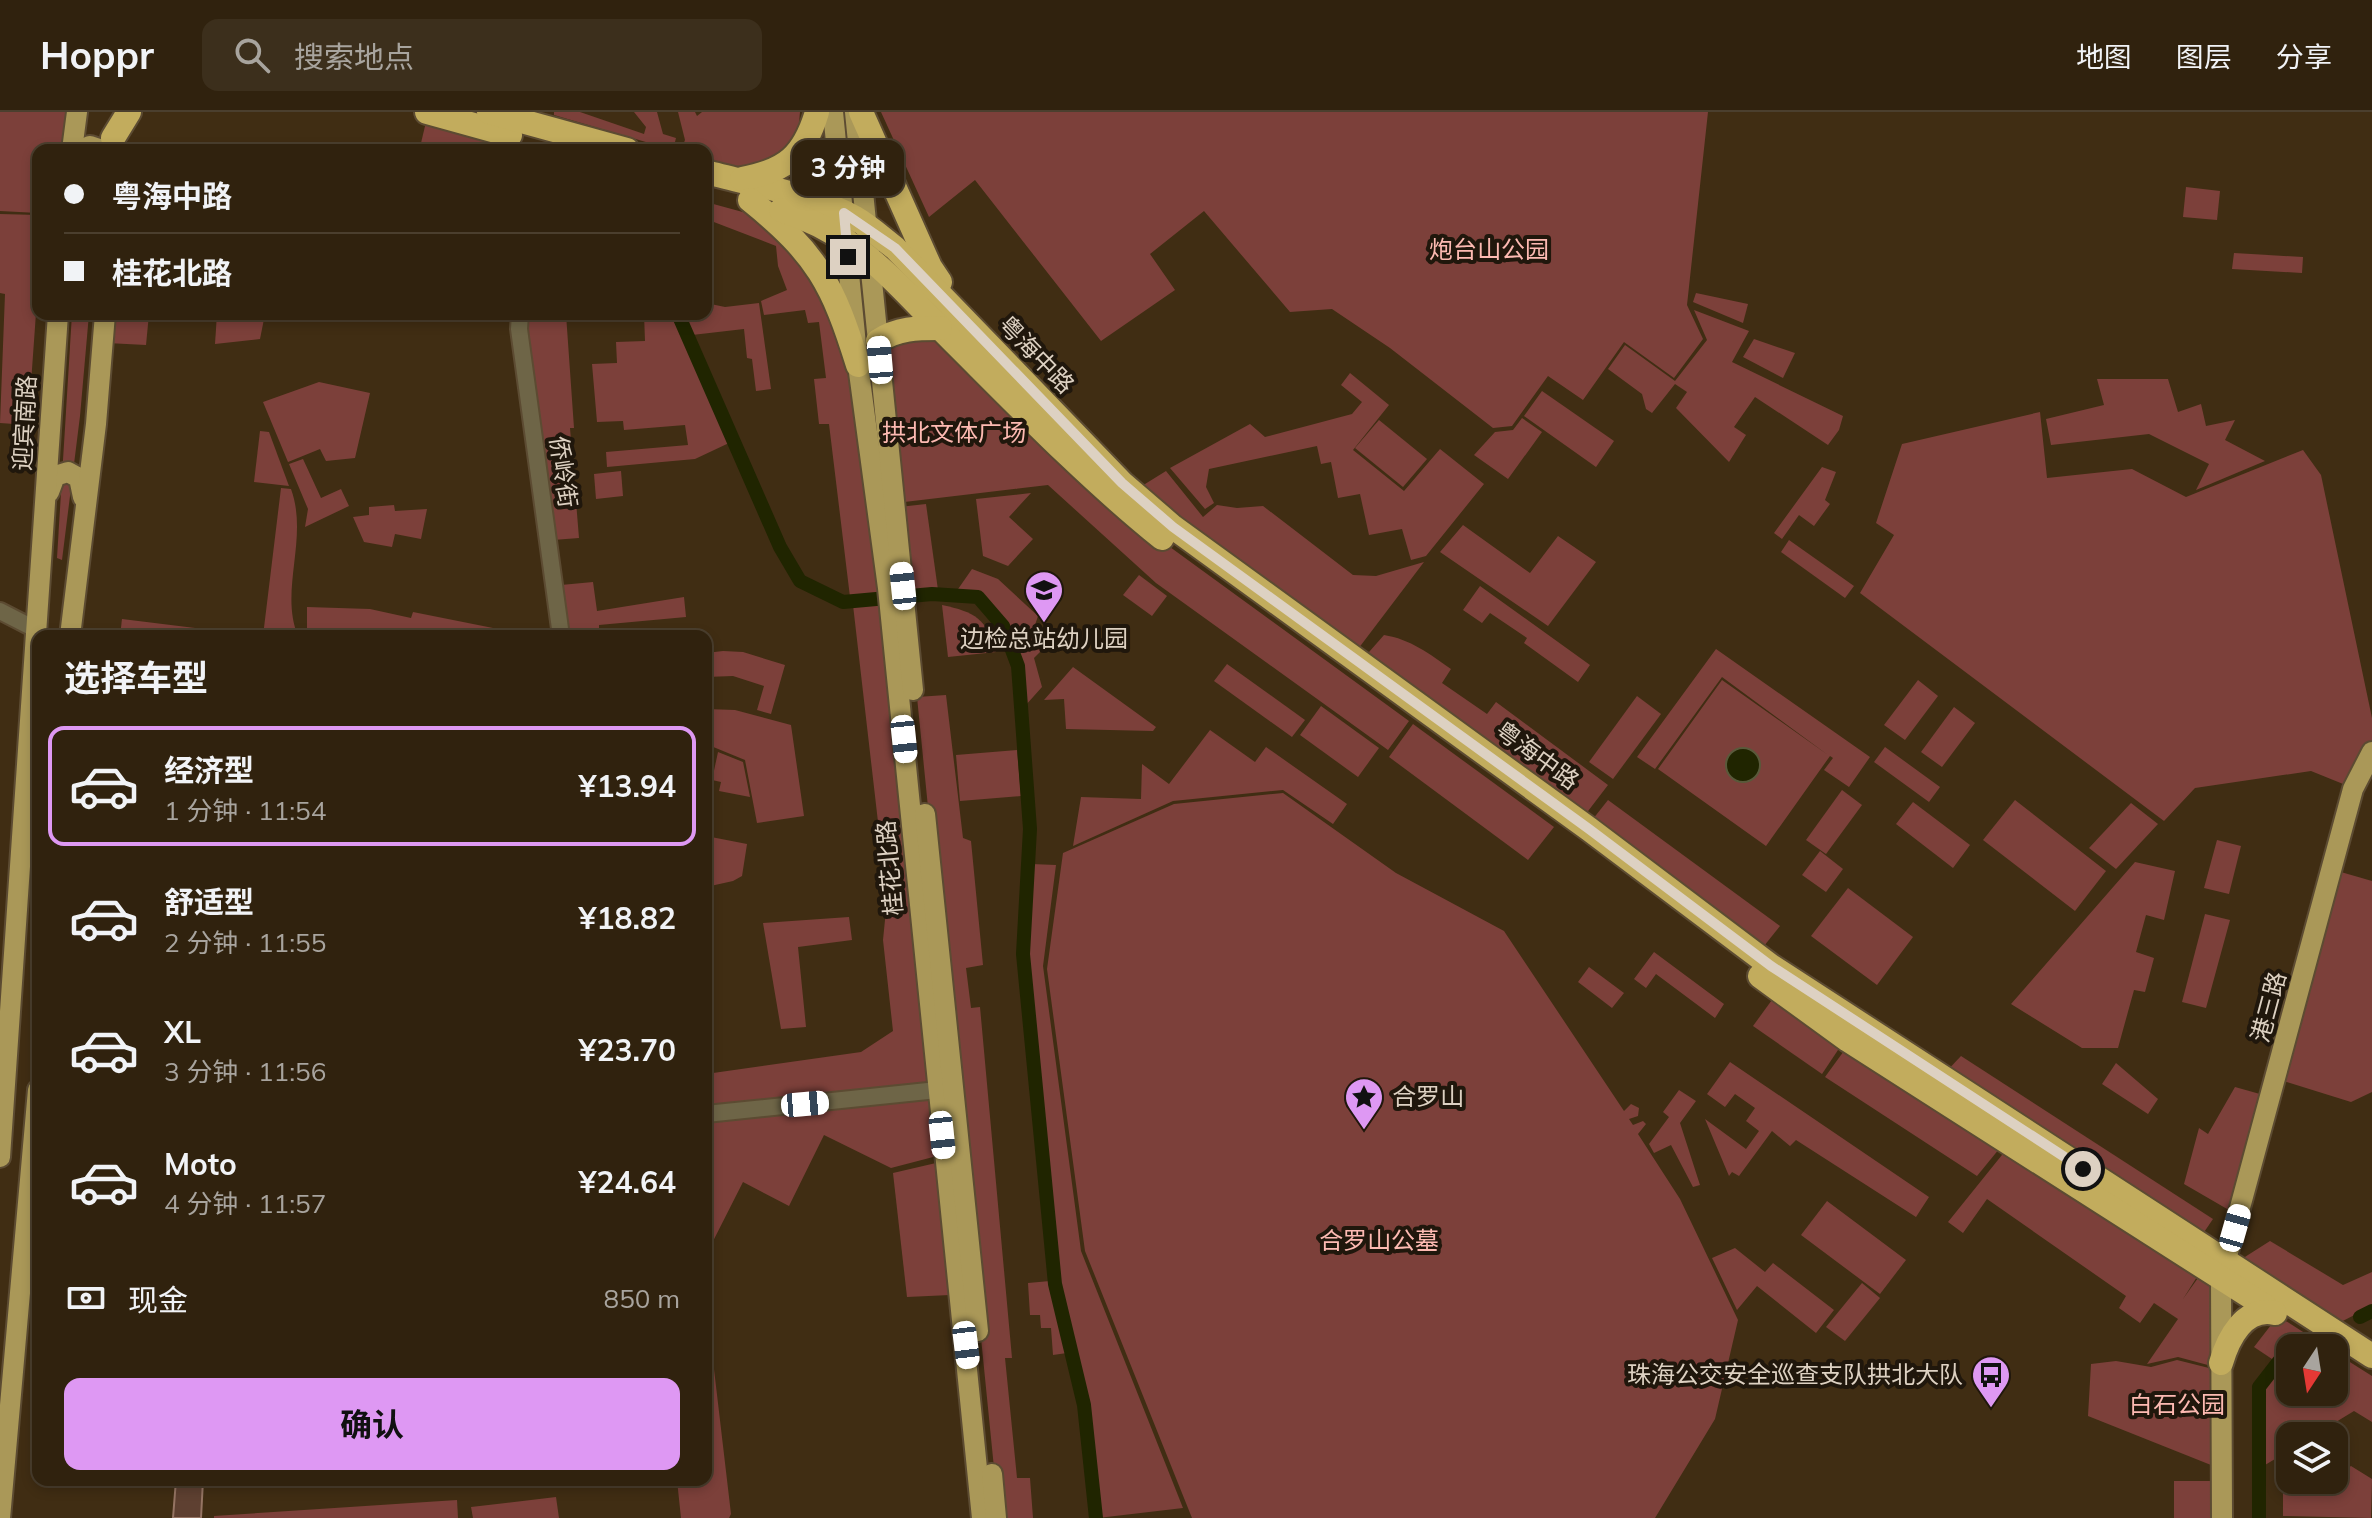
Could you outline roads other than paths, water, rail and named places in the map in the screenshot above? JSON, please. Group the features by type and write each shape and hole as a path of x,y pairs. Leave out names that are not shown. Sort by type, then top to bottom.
{"highway":[{"path":"110,144 129,112"},
{"path":"427,112 562,143"},
{"path":"489,112 562,143"},
{"path":"735,180 768,174 784,167 804,144 817,112"},
{"path":"858,112 930,267 970,327"},
{"name":"粤海中路","path":"712,174 844,213 872,262 1113,499 1848,1040 2223,1270 2372,1356"},
{"name":"粤海中路","path":"712,190 857,233 895,248 1122,483 1173,527 1589,829 1771,966 2223,1270 2275,1313 2308,1334"},
{"path":"750,200 799,242 819,271 840,307 858,365"},
{"path":"878,341 891,333 907,329 940,328"},
{"path":"2221,1363 2234,1333 2248,1318 2261,1312 2275,1313"},
{"name":"粤海中路","path":"2348,1359 2372,1374"}],"main road":[{"path":"109,144 114,112"},
{"path":"833,112 844,213"},
{"name":"桂花北路","path":"858,112 858,365 896,587"},
{"path":"73,144 75,115"},
{"name":"桂花北路","path":"872,262 898,610 945,1089 982,1518"},
{"name":"迎宾南路","path":"37,630 58,320"},
{"path":"71,630 96,424 105,320"},
{"path":"47,501 55,476 68,472 75,475 82,485 84,504"},
{"name":"迎宾南路","path":"0,1157 32,701"},
{"name":"港三路","path":"2222,1518 2223,1270 2353,789 2372,752"},
{"name":"桂花北路","path":"945,1089 996,1518"},
{"path":"0,1518 32,1168"}],"street":[{"name":"侨岭街","path":"520,320 560,630"},
{"path":"0,611 37,630"},
{"path":"712,1113 945,1089"},
{"path":"23,1242 32,1229"}],"waterway":[{"path":"681,320 780,547 800,581 843,602 932,594 978,597 1003,626 1018,666 1030,829 1023,954 1055,1284 1084,1405 1096,1518"},
{"path":"2360,1317 2372,1311"},
{"path":"2259,1518 2259,1387 2276,1365"}],"place":[{"name":"边检总站幼儿园","path":"1044,624"},
{"name":"合罗山","path":"1364,1131"},
{"name":"珠海公交安全巡查支队拱北大队","path":"1991,1409"}],"park label":[{"name":"炮台山公园","path":"1489,250"},
{"name":"拱北文体广场","path":"954,433"},
{"name":"合罗山公墓","path":"1379,1241"},
{"name":"白石公园","path":"2177,1405"}]}
